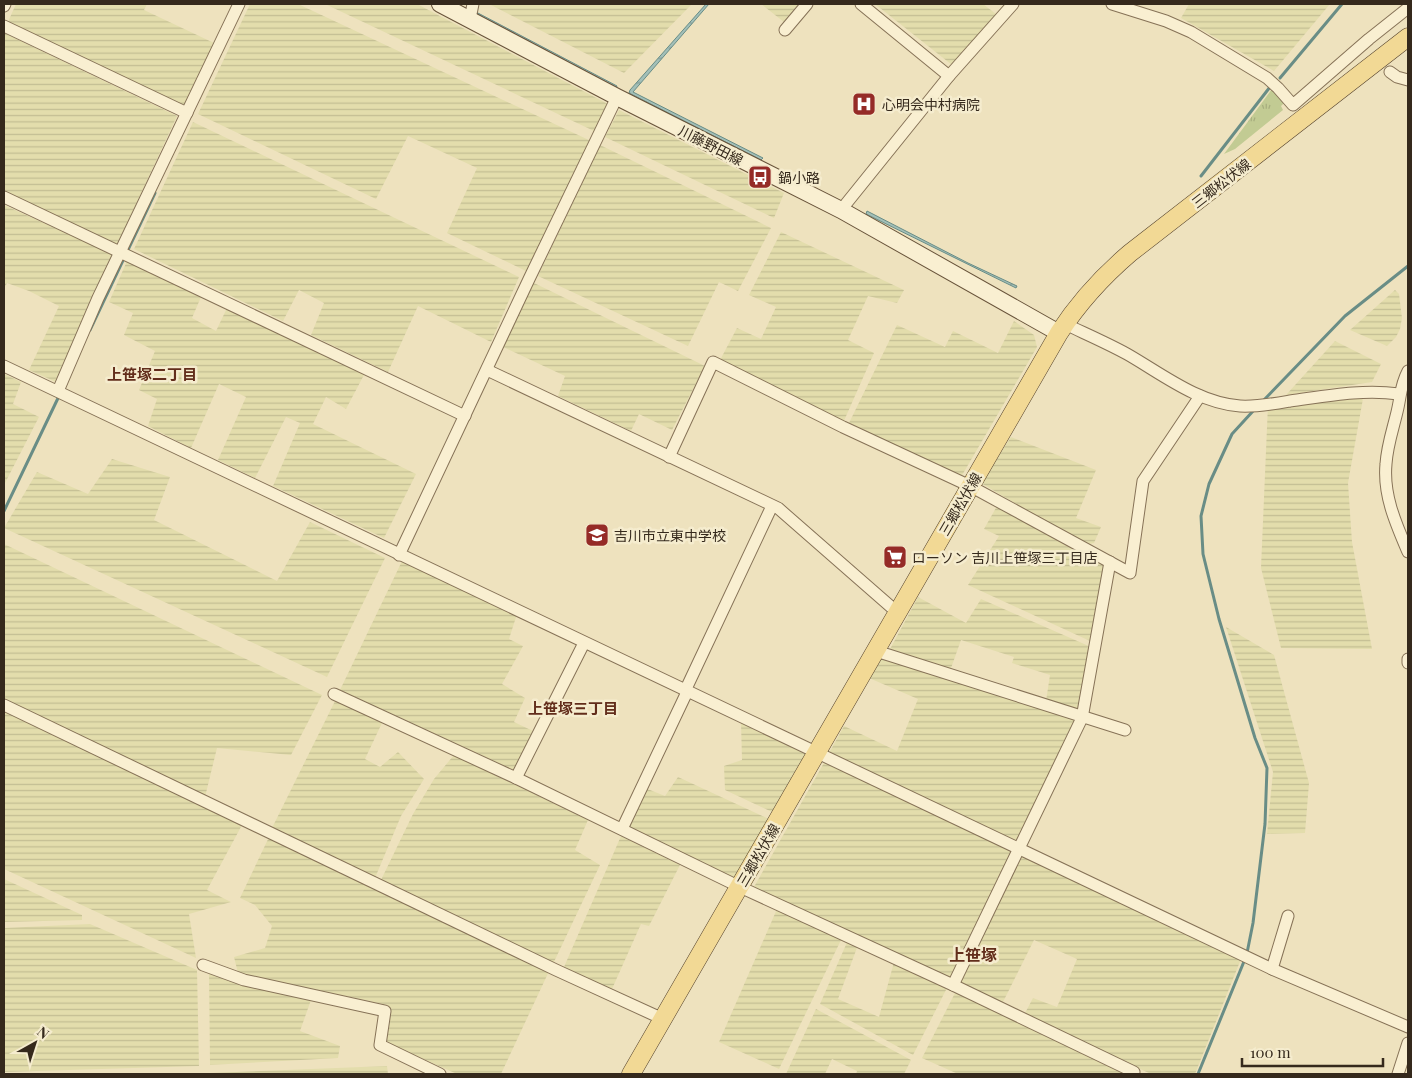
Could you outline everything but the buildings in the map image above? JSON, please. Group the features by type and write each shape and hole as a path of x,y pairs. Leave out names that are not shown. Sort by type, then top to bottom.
{"main road":[{"name":"川藤野田線","path":"440,4 471,11 617,97 841,210 1062,328"},
{"name":"三郷松伏線","path":"631,1074 1062,328 1094,286 1112,268 1408,37"}],"street":[{"path":"58,391 98,298 239,4"},
{"path":"785,30 807,4"},
{"path":"861,4 949,76"},
{"path":"841,210 949,76 1013,4"},
{"path":"1112,4 1166,21 1191,32 1267,78 1293,105 1408,8"},
{"path":"4,26 187,113"},
{"path":"1390,72 1397,77 1408,80"},
{"path":"399,555 617,97"},
{"path":"4,197 465,416"},
{"path":"1062,328 1125,352 1200,396 1220,403 1241,406 1264,405 1357,392 1376,391 1400,394"},
{"path":"669,457 714,362 843,427 970,486 1130,573 1143,481 1200,396"},
{"path":"4,366 1020,850 1272,968 1408,1026"},
{"path":"487,370 772,506 788,517 898,613"},
{"path":"1408,372 1402,382 1398,407 1389,440 1385,478 1394,521 1408,552"},
{"path":"622,829 772,506"},
{"path":"953,985 1020,850 1082,718 1110,562"},
{"path":"516,778 584,643"},
{"path":"876,651 1124,730"},
{"path":"334,694 516,778 740,887 953,985 1134,1072"},
{"path":"4,705 556,970 663,1019"},
{"path":"1272,968 1288,916"},
{"path":"203,965 244,980 385,1011 380,1045 440,1074"},
{"path":"1398,1074 1408,1043"}],"shaded area":[{"path":"16,4 147,4 144,10 214,43 184,106 7,24"},
{"path":"250,4 298,4 591,141 528,272 447,233 477,168 408,136 376,199 198,114"},
{"path":"325,4 417,4 608,104 594,131"},
{"path":"489,4 692,4 624,73"},
{"path":"761,4 799,4 784,22"},
{"path":"875,4 983,4 996,14 952,65"},
{"path":"1189,4 1330,4 1274,71 1181,18"},
{"path":"4,33 177,116 117,245 4,192"},
{"path":"619,110 784,193 774,218 605,137"},
{"path":"193,122 519,277 491,342 418,306 388,372 311,335 324,303 299,290 283,321 134,249"},
{"path":"600,145 771,228 738,291 719,282 688,346 538,276"},
{"path":"4,205 114,255 56,382 29,370 59,306 29,291 7,283 4,289"},
{"path":"781,232 904,290 897,303 868,296 848,340 874,353 843,423 719,362 737,328 761,339 776,307 749,295"},
{"path":"127,261 201,297 192,318 216,331 227,308 365,373 346,409 326,397 313,424 416,474 384,538 273,486 300,423 286,417 255,478 218,460 246,397 219,384 191,448 148,426 157,399 139,390 155,351 124,335 133,313 109,302"},
{"path":"532,282 705,366 672,430 639,414 631,431 558,396 565,376 501,346"},
{"path":"1395,290 1399,294 1402,318 1396,337 1387,346 1350,330"},
{"path":"1014,321 1034,335 1037,347 961,477 849,423 897,325 945,347 953,331 998,353"},
{"path":"1335,341 1381,364 1372,382 1286,395"},
{"path":"4,374 21,382 13,404 39,417 4,485"},
{"path":"1364,393 1348,483 1352,542 1372,649 1281,648 1261,568 1268,404"},
{"path":"1011,437 1096,470 1076,518 1101,527 1094,543 1085,545 981,483"},
{"path":"112,459 170,477 154,520 277,581 310,522 385,558 327,677 4,528 37,472 88,494"},
{"path":"997,506 1105,565 1090,641 968,585 999,536 984,529"},
{"path":"4,544 322,695 291,755 217,748 205,797 4,701"},
{"path":"403,559 517,614 509,639 523,646 502,684 525,698 514,722 533,731 514,770 340,690"},
{"path":"918,597 966,623 981,599 1091,647 1080,714 1046,701 1050,675 1012,663 1014,657 961,640 950,671 889,651"},
{"path":"1226,627 1274,655 1309,783 1305,833 1267,834 1273,772"},
{"path":"881,657 1076,720 1019,842 829,753 844,726 897,751 918,699 869,678"},
{"path":"336,699 382,723 365,759 380,767 398,752 424,779 401,816 375,878 272,828"},
{"path":"4,711 242,825 207,890 231,902 189,914 196,958 4,869"},
{"path":"741,722 806,753 772,812 725,790 724,766 742,760"},
{"path":"454,755 588,820 575,850 600,865 553,964 380,882 413,814 434,779"},
{"path":"825,761 1013,850 952,981 754,887"},
{"path":"678,777 769,819 734,880 628,830 645,788 665,796"},
{"path":"270,835 551,967 501,1074 457,1074 383,1041 388,1005 238,973 234,957 265,948 272,926 255,905 240,898"},
{"path":"621,836 680,865 649,926 641,924 612,989 564,967"},
{"path":"1021,855 1241,959 1195,1074 1151,1074 1024,1015 1033,998 1057,1007 1077,959 1034,940 1002,1004 959,984"},
{"path":"4,879 82,915 82,920 4,922"},
{"path":"777,909 841,940 779,1069 719,1042"},
{"path":"90,924 197,970 199,1066 4,1072 4,928"},
{"path":"848,940 858,945 838,999 879,1017 894,962 948,986 913,1055 820,1004"},
{"path":"209,970 311,1000 300,1031 340,1046 338,1058 210,1065"},
{"path":"956,991 1127,1072 1124,1074 958,1074 922,1058"},
{"path":"816,1009 911,1060 904,1074 856,1074 857,1071 832,1059 825,1074 786,1074"},
{"path":"387,1066 388,1074 210,1074 210,1073"}],"green space":[{"path":"1272,89 1284,103 1281,106 1283,110 1235,149 1224,154"}],"water":[{"path":"706,4 709,4 633,92 763,158 761,160 629,93"},
{"path":"476,12 617,86 616,89 475,15"},
{"path":"867,211 1017,286 1016,288 866,214"}],"waterway":[{"path":"1280,78 1342,4"},
{"path":"1201,176 1270,87"},
{"path":"90,330 155,193"},
{"path":"1262,402 1345,316 1408,266"},
{"path":"4,511 60,394"},
{"path":"1247,953 1253,923 1265,824 1267,768 1255,738 1219,619 1203,554 1201,516 1209,484 1232,434 1254,410"},
{"path":"1198,1074 1245,959"}],"place":[{"name":"心明会中村病院","path":"864,104"},
{"name":"鍋小路","path":"760,177"},
{"name":"吉川市立東中学校","path":"597,535"},
{"name":"ローソン 吉川上笹塚三丁目店","path":"895,557"}],"district":[{"name":"上笹塚二丁目","path":"152,374"},
{"name":"上笹塚三丁目","path":"573,708"},
{"name":"上笹塚","path":"973,954"}]}
